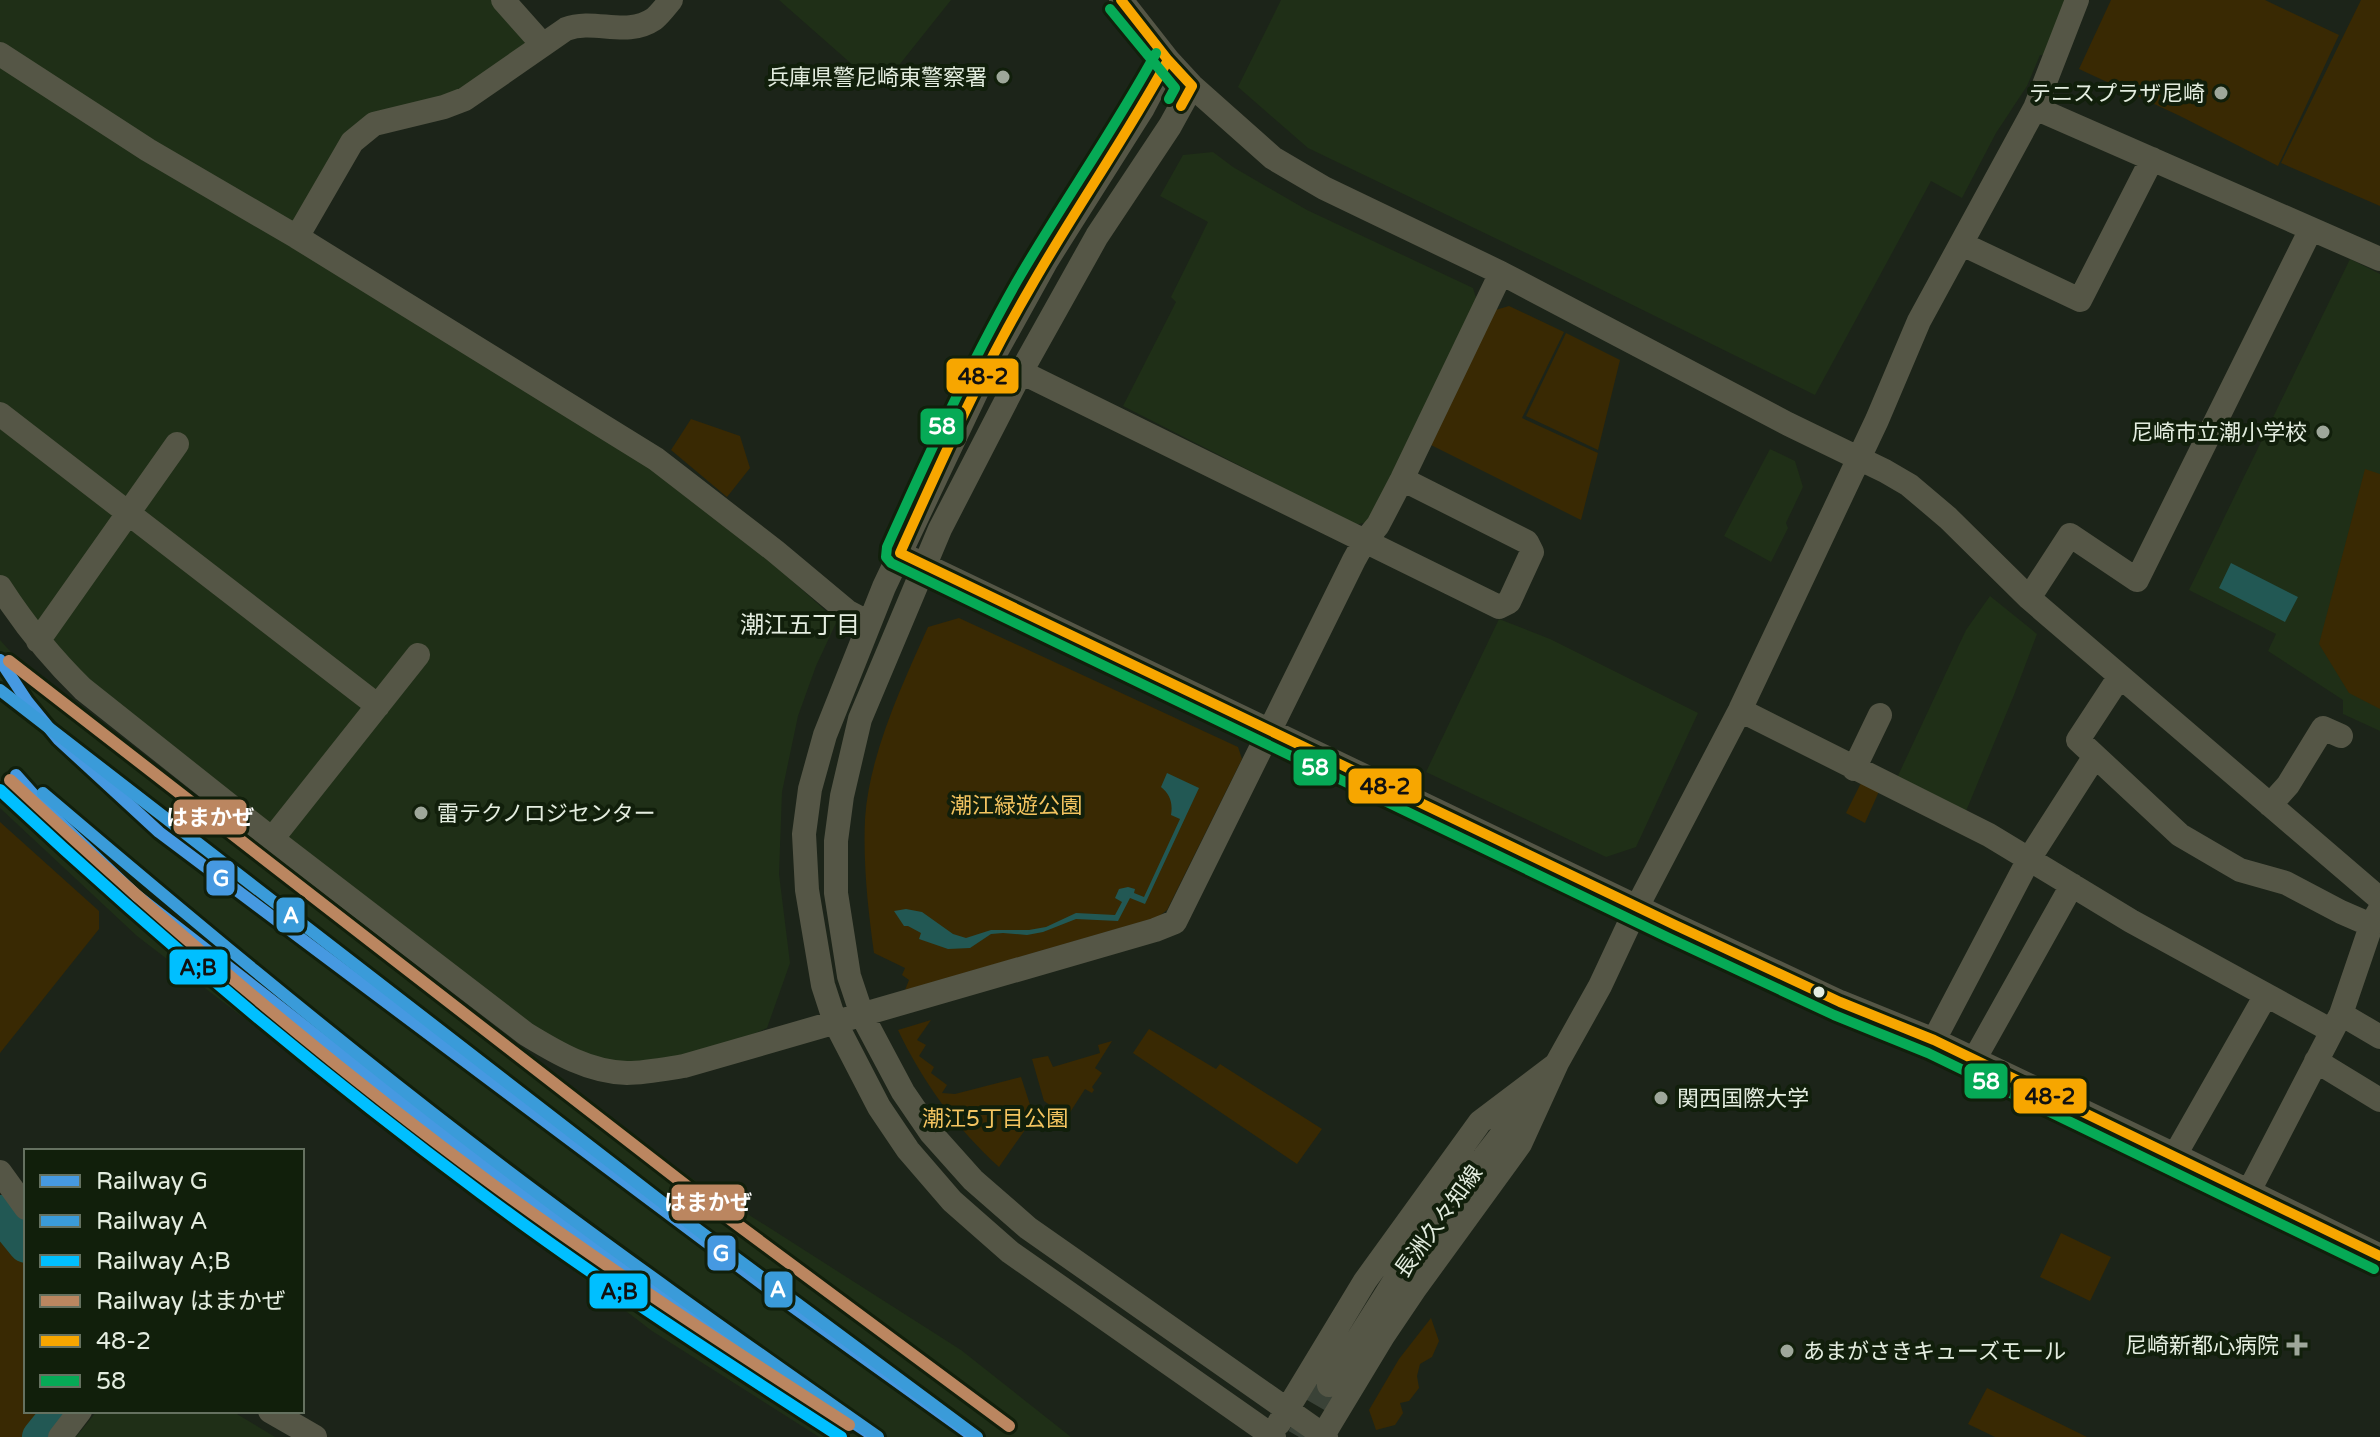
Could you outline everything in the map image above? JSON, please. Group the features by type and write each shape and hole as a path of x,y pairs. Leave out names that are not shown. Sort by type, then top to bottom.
{"street":[{"path":"503,0 543,45"},
{"path":"297,237 352,142 362,131 374,124 465,99 566,29 578,24 625,28 642,24 655,18 671,0"},
{"path":"1121,0 1192,86 1273,158 1324,188 1501,273 1909,485 1948,518 2029,598 2380,899"},
{"path":"1192,86 1170,126 1097,236 1021,372 940,529 860,719 842,796 836,841 836,893 849,976 862,1015 903,1092 931,1133 973,1180 1028,1228 1324,1436 1414,1290 1520,1144 1557,1063 1600,986 1637,907 1740,710 1859,458 1919,321 2030,116 2077,0"},
{"path":"0,54 148,150 297,237 656,459 848,612 869,623"},
{"path":"1168,60 1143,108 1047,260 991,361 900,553 825,735 810,789 804,834 809,904 823,985 835,1022 879,1107 908,1150 952,1201 1010,1252 1272,1436 1365,1281 1480,1122 1557,1063"},
{"path":"2030,116 2152,159 2380,259"},
{"path":"1962,244 2080,300 2152,159"},
{"path":"2029,598 2070,535 2137,580 2311,229"},
{"path":"0,587 38,641 83,689 526,1034 560,1055 589,1066 625,1073 684,1066 1175,922 1364,542 1378,525 1402,479 1501,273"},
{"path":"1021,372 1499,607 1509,602 1532,552 1527,542 1402,479"},
{"path":"0,414 378,706"},
{"path":"38,641 177,444"},
{"path":"900,553 1637,907 1840,1002 1934,1040 2380,1256"},
{"path":"272,839 418,655"},
{"path":"2120,676 2078,740 2180,835 2240,870 2286,883 2341,912 2376,917 2336,1022 2249,1191"},
{"path":"1740,710 1989,835 2131,921 2266,995 2380,1037"},
{"path":"1854,769 1880,715"},
{"path":"2270,805 2288,785 2323,728 2341,736"},
{"path":"1934,1040 2029,859 2095,756"},
{"path":"1974,1060 2072,885"},
{"path":"2175,1155 2266,995"},
{"path":"2316,1061 2380,1100"},
{"name":"長洲久々知線","path":"1329,1385 1404,1266 1557,1063"},
{"path":"0,1172 24,1205"},
{"path":"60,1437 78,1413"},
{"path":"273,1413 315,1437"}],"shaded area":[{"path":"0,0 503,0 543,45 465,99 374,124 297,237 656,459 837,621 798,716 782,792 779,874 790,963 767,1028 684,1066 589,1066 119,719 0,587"},
{"path":"779,0 951,0 880,89"},
{"path":"1281,0 2068,0 2045,55 2040,55 2027,86 1996,133 1962,198 1931,181 1815,395 1308,148 1238,87"},
{"path":"1213,152 1307,210 1473,288 1477,301 1370,521 1356,525 1123,406 1176,302 1171,297 1208,222 1160,196 1183,155"},
{"name":"尼崎市立潮小学校","path":"2350,259 2380,274 2380,731 2343,714 2343,700 2268,651 2276,634 2189,590"},
{"path":"1770,449 1795,461 1803,487 1771,562 1724,536"},
{"path":"1990,596 2037,634 1964,816 1895,782 1966,630"},
{"path":"1499,619 1550,639 1698,713 1636,847 1606,857 1426,772"},
{"path":"0,640 58,704 547,1086 961,1350 1071,1437 819,1437 652,1331 137,936 0,808"},
{"path":"95,1413 235,1413 275,1437 76,1437"}],"green space":[{"name":"テニスプラザ尼崎","path":"2111,0 2265,0 2339,35 2278,166 2079,69"},
{"path":"2361,0 2380,0 2380,206 2281,163"},
{"path":"1509,306 1564,332 1522,418 1598,453 1581,520 1427,443 1492,311"},
{"path":"1566,333 1620,360 1598,450 1526,416"},
{"path":"691,419 740,436 750,468 727,497 671,450"},
{"path":"2365,469 2380,474 2380,709 2349,693 2319,644"},
{"name":"潮江緑遊公園","path":"959,618 1238,747 1242,759 1167,910 1158,917 905,990 909,980 902,975 905,968 874,953 865,853 868,795 888,721 928,627"},
{"path":"1862,781 1880,789 1865,823 1846,813"},
{"path":"0,822 99,911 99,929 0,1053"},
{"name":"潮江5丁目公園","path":"931,1020 917,1040 926,1045 919,1056 934,1067 931,1073 947,1085 942,1093 955,1094 1021,1077 1034,1117 999,1167 969,1137 942,1103 918,1068 898,1030"},
{"path":"1149,1029 1216,1069 1220,1064 1322,1129 1297,1164 1133,1053"},
{"path":"1112,1041 1095,1068 1102,1073 1092,1087 1094,1090 1092,1093 1085,1089 1067,1117 1044,1101 1032,1059 1048,1056 1053,1067 1100,1053 1098,1045"},
{"path":"0,1206 24,1235 24,1413 62,1413 44,1437 0,1437"},
{"path":"2061,1233 2111,1257 2090,1301 2040,1277"},
{"path":"1431,1318 1439,1341 1432,1357 1420,1364 1417,1376 1419,1388 1409,1401 1400,1403 1403,1413 1395,1425 1376,1430 1369,1410 1399,1359"},
{"path":"1987,1388 2087,1437 1995,1437 1968,1424"}],"water":[{"path":"2231,563 2298,597 2285,622 2219,588"},
{"path":"1167,773 1199,788 1145,904 1130,898 1118,921 1076,919 1043,932 991,934 970,948 948,949 919,939 921,933 904,926 894,911 906,909 922,912 953,934 966,938 991,930 1046,927 1076,913 1115,915 1122,902 1115,898 1119,889 1135,889 1134,893 1144,897 1180,819 1171,815 1170,799 1161,787"}],"waterway":[{"path":"0,1213 24,1243"},
{"path":"40,1437 59,1413"}],"tunnel":[{"path":"1299,1437 1329,1385"}],"rail line":[{"name":"G","path":"0,660 27,701 58,739 159,832 793,1307 974,1437"},
{"name":"はまかぜ","path":"9,661 715,1208 1009,1426"},
{"name":"A","path":"0,690 698,1230 977,1437"},
{"name":"G","path":"16,775 49,812 136,895 502,1180 626,1272 875,1437"},
{"name":"はまかぜ","path":"10,780 245,989 429,1137 624,1277 849,1425"},
{"name":"A;B","path":"0,790 116,896 235,998 418,1146 614,1288 841,1437"},
{"name":"A","path":"43,793 254,970 470,1142 621,1255 878,1437"}],"transit line":[{"name":"48-2","path":"1121,0 1192,86 1181,106"},
{"name":"58","path":"1110,9 1175,88 1169,99"},
{"name":"58","path":"1156,53 1033,254 981,348 887,547 886,557 891,563 1669,938 1834,1015 1928,1053 2374,1269"},
{"name":"48-2","path":"1168,60 1011,322 961,420 900,553 1675,925 1840,1002 1934,1040 2380,1256"}],"place":[{"name":"兵庫県警尼崎東警察署","path":"1003,77"},
{"name":"テニスプラザ尼崎","path":"2221,93"},
{"name":"尼崎市立潮小学校","path":"2323,432"},
{"name":"雷テクノロジセンター","path":"421,813"},
{"name":"関西国際大学","path":"1661,1098"},
{"name":"尼崎新都心病院","path":"2297,1345"},
{"name":"あまがさきキューズモール","path":"1787,1351"}],"district":[{"name":"潮江五丁目","path":"800,625"}]}
